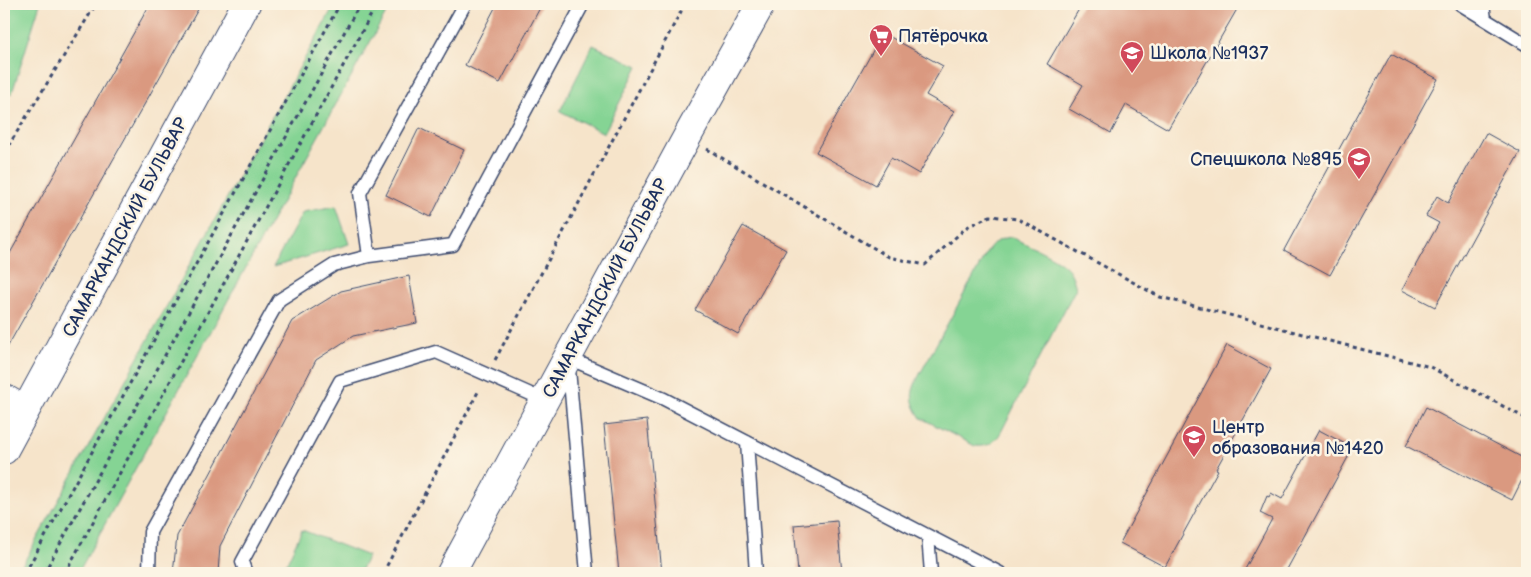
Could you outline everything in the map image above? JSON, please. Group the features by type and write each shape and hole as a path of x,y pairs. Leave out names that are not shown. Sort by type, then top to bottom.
{"street":[{"name":"САМАРКАНДСКИЙ БУЛЬВАР","path":"4,450 15,403 246,4"},
{"name":"САМАРКАНДСКИЙ БУЛЬВАР","path":"451,573 761,4"}],"lane":[{"path":"369,256 360,193 465,4"},
{"path":"148,573 150,532 279,300 334,265 369,256 453,245 583,4"},
{"path":"1460,4 1527,45"},
{"path":"1483,4 1485,19"},
{"path":"246,573 242,562 340,382 436,352 544,400"},
{"path":"587,573 568,358 664,399 1000,573"},
{"path":"746,442 756,573"},
{"path":"928,536 931,573"}],"path":[{"path":"4,152 96,4"},
{"path":"25,573 340,4"},
{"path":"44,573 360,4"},
{"path":"64,573 376,4"},
{"path":"383,573 685,4"},
{"path":"687,137 889,257 926,265 967,227 990,216 1018,219 1160,297 1430,367 1527,419"}],"green space":[{"path":"4,4 40,4 12,93 4,95"},
{"path":"335,4 391,4 78,573 18,573"},
{"path":"593,45 638,66 604,133 560,111"},
{"path":"336,206 349,244 273,267 303,212"},
{"path":"1011,237 1058,260 1069,270 1076,288 1000,434 989,444 975,446 921,418 914,405 912,395 921,372 987,252 997,242"},
{"path":"302,530 368,556 359,573 282,573"}],"building":[{"path":"150,4 201,4 4,353 4,264"},
{"path":"497,4 542,4 500,83 465,65"},
{"name":"Школа №1937","path":"1082,4 1240,4 1168,129 1126,105 1111,133 1069,109 1083,85 1047,64"},
{"path":"883,33 943,66 926,95 954,111 919,174 891,158 876,185 816,152"},
{"name":"Спецшкола №895","path":"1391,54 1438,79 1330,275 1284,250"},
{"path":"419,128 464,150 431,217 386,195"},
{"path":"1486,133 1520,152 1435,307 1402,290 1439,223 1426,216 1437,196 1448,203"},
{"path":"743,226 786,250 738,334 695,310"},
{"path":"409,276 417,323 353,336 316,360 220,546 218,573 173,573 177,536 292,321 341,291"},
{"name":"Центр образования №1420","path":"1227,345 1271,369 1165,567 1120,543"},
{"path":"1426,407 1527,460 1527,470 1512,500 1406,446"},
{"path":"647,420 662,573 619,573 604,425"},
{"path":"1319,430 1353,448 1285,573 1243,573 1272,519 1260,513 1267,496 1269,497 1271,493 1282,499"},
{"path":"837,521 842,573 798,573 794,525"}],"place":[{"name":"Пятёрочка","path":"881,57"},
{"name":"Школа №1937","path":"1132,74"},
{"name":"Спецшкола №895","path":"1359,180"},
{"name":"Центр образования №1420","path":"1194,458"}]}
